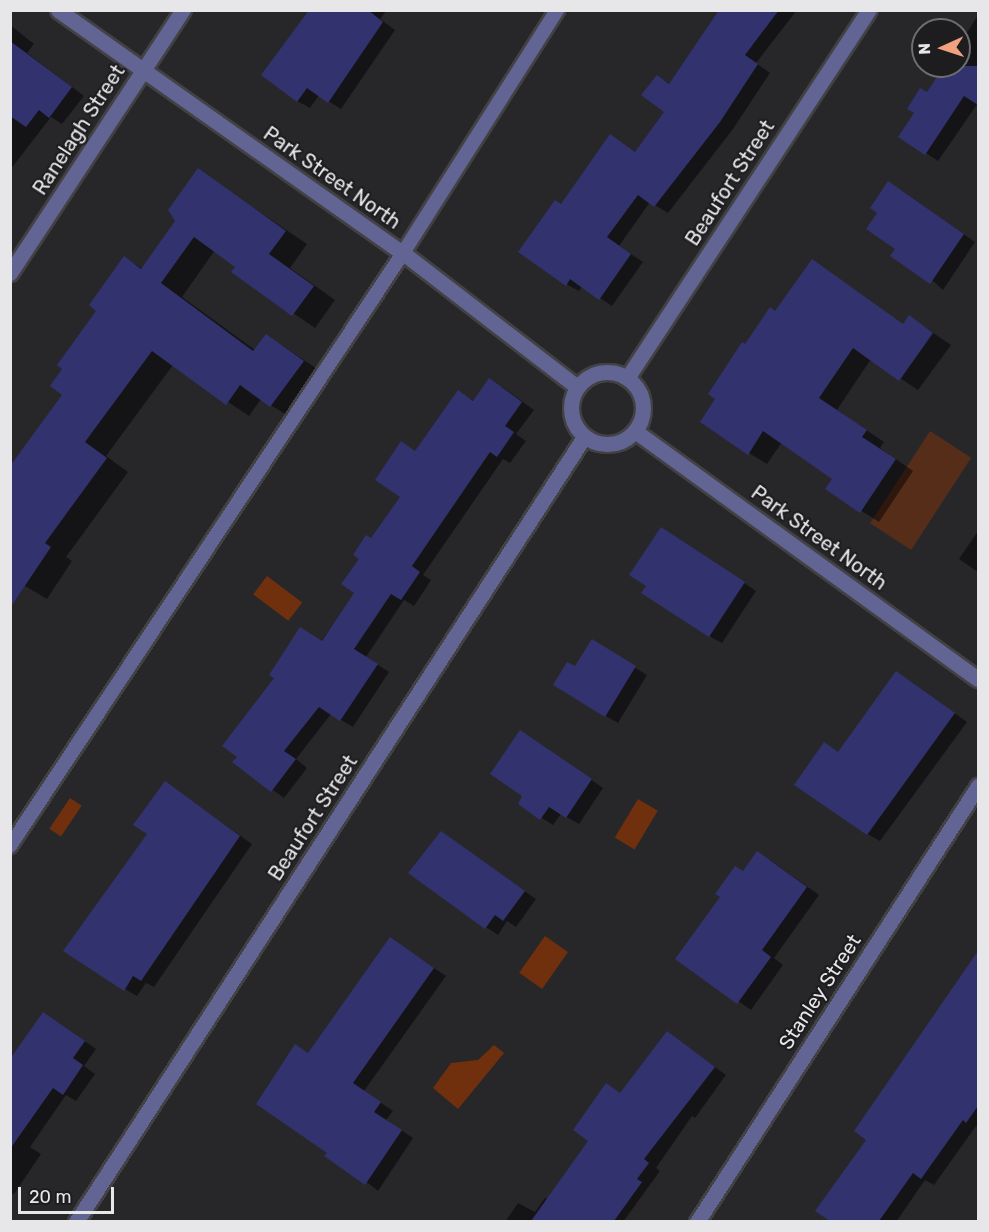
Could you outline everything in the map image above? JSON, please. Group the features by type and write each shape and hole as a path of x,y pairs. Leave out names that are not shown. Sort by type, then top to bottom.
{"street":[{"name":"Park Street North","path":"58,10 403,253 577,387"},
{"name":"Ranelagh Street","path":"10,273 183,10"},
{"name":"Beaufort Street","path":"627,378 869,10"},
{"path":"601,372 627,378 638,389 643,405 635,431 612,444 599,444 584,437 573,420 571,401 577,387 601,372"},
{"name":"Park Street North","path":"635,431 978,679"},
{"name":"Beaufort Street","path":"76,1221 584,437"},
{"name":"Stanley Street","path":"697,1221 978,786"}],"lane":[{"path":"10,846 403,253 557,10"}],"shaded area":[{"path":"930,431 971,458 911,550 870,523"},
{"path":"267,576 302,602 288,621 253,594"},
{"path":"70,798 82,806 61,837 49,829"},
{"path":"638,799 658,811 635,849 615,838"},
{"path":"545,936 568,952 542,989 519,973"},
{"path":"494,1045 504,1053 458,1109 433,1088 451,1063 478,1060"}],"building":[{"path":"309,10 368,10 383,22 328,103 307,88 297,102 261,75"},
{"path":"719,10 779,10 745,55 758,64 720,122 654,207 638,195 607,237 631,254 599,300 570,279 566,286 518,252 555,200 561,204 610,134 635,152 664,112 641,95 657,75 669,84"},
{"path":"10,41 72,87 49,118 39,110 26,127 10,116"},
{"path":"971,66 978,66 978,105 964,96 925,155 898,137 914,113 907,109 920,88 927,92 936,78 971,78"},
{"path":"198,168 286,231 269,254 314,286 292,316 231,272 235,267 194,237 161,283 253,351 266,334 304,361 270,407 240,385 226,405 152,351 85,442 107,458 45,543 51,547 10,608 10,466 62,395 50,386 62,369 57,365 96,311 89,305 124,256 141,269 175,221 168,210"},
{"path":"888,181 964,234 930,284 890,256 895,249 866,229 877,213 870,208"},
{"path":"812,259 903,324 909,315 933,333 899,381 853,348 819,398 867,430 862,437 896,459 860,513 825,489 832,479 763,431 748,455 700,422 715,399 708,394 742,342 745,344 770,307 775,311"},
{"path":"489,378 522,402 505,426 514,432 497,457 490,452 412,566 420,572 401,600 391,594 354,649 378,664 340,721 319,707 284,751 296,759 271,792 232,762 237,757 222,746 274,678 269,675 300,627 322,641 354,593 341,584 359,559 353,555 366,535 371,538 400,497 375,480 401,441 415,451 458,390 473,401"},
{"path":"661,527 745,582 709,637 641,593 646,586 629,575"},
{"path":"592,639 636,666 605,717 553,685 567,662 575,666"},
{"path":"896,671 955,713 867,835 794,785 824,742 838,752"},
{"path":"520,730 592,779 566,818 549,807 540,820 518,804 522,796 490,774"},
{"path":"165,781 240,836 141,981 133,976 124,991 63,951 147,834 133,825"},
{"path":"441,831 525,891 503,921 495,915 485,929 408,873"},
{"path":"757,851 807,887 762,950 771,957 737,1004 675,959 720,897 715,894 735,866 743,871"},
{"path":"390,937 434,968 353,1083 381,1102 374,1112 402,1130 365,1185 324,1156 327,1153 256,1104 295,1044 308,1053"},
{"path":"978,951 978,1106 966,1123 963,1120 921,1179 913,1173 879,1221 830,1221 815,1211 866,1140 854,1131"},
{"path":"43,1012 85,1041 73,1058 83,1065 63,1095 53,1088 10,1149 10,1059"},
{"path":"667,1031 715,1067 644,1159 649,1163 637,1179 642,1182 614,1221 531,1221 588,1141 573,1130 606,1083 620,1093"}]}
